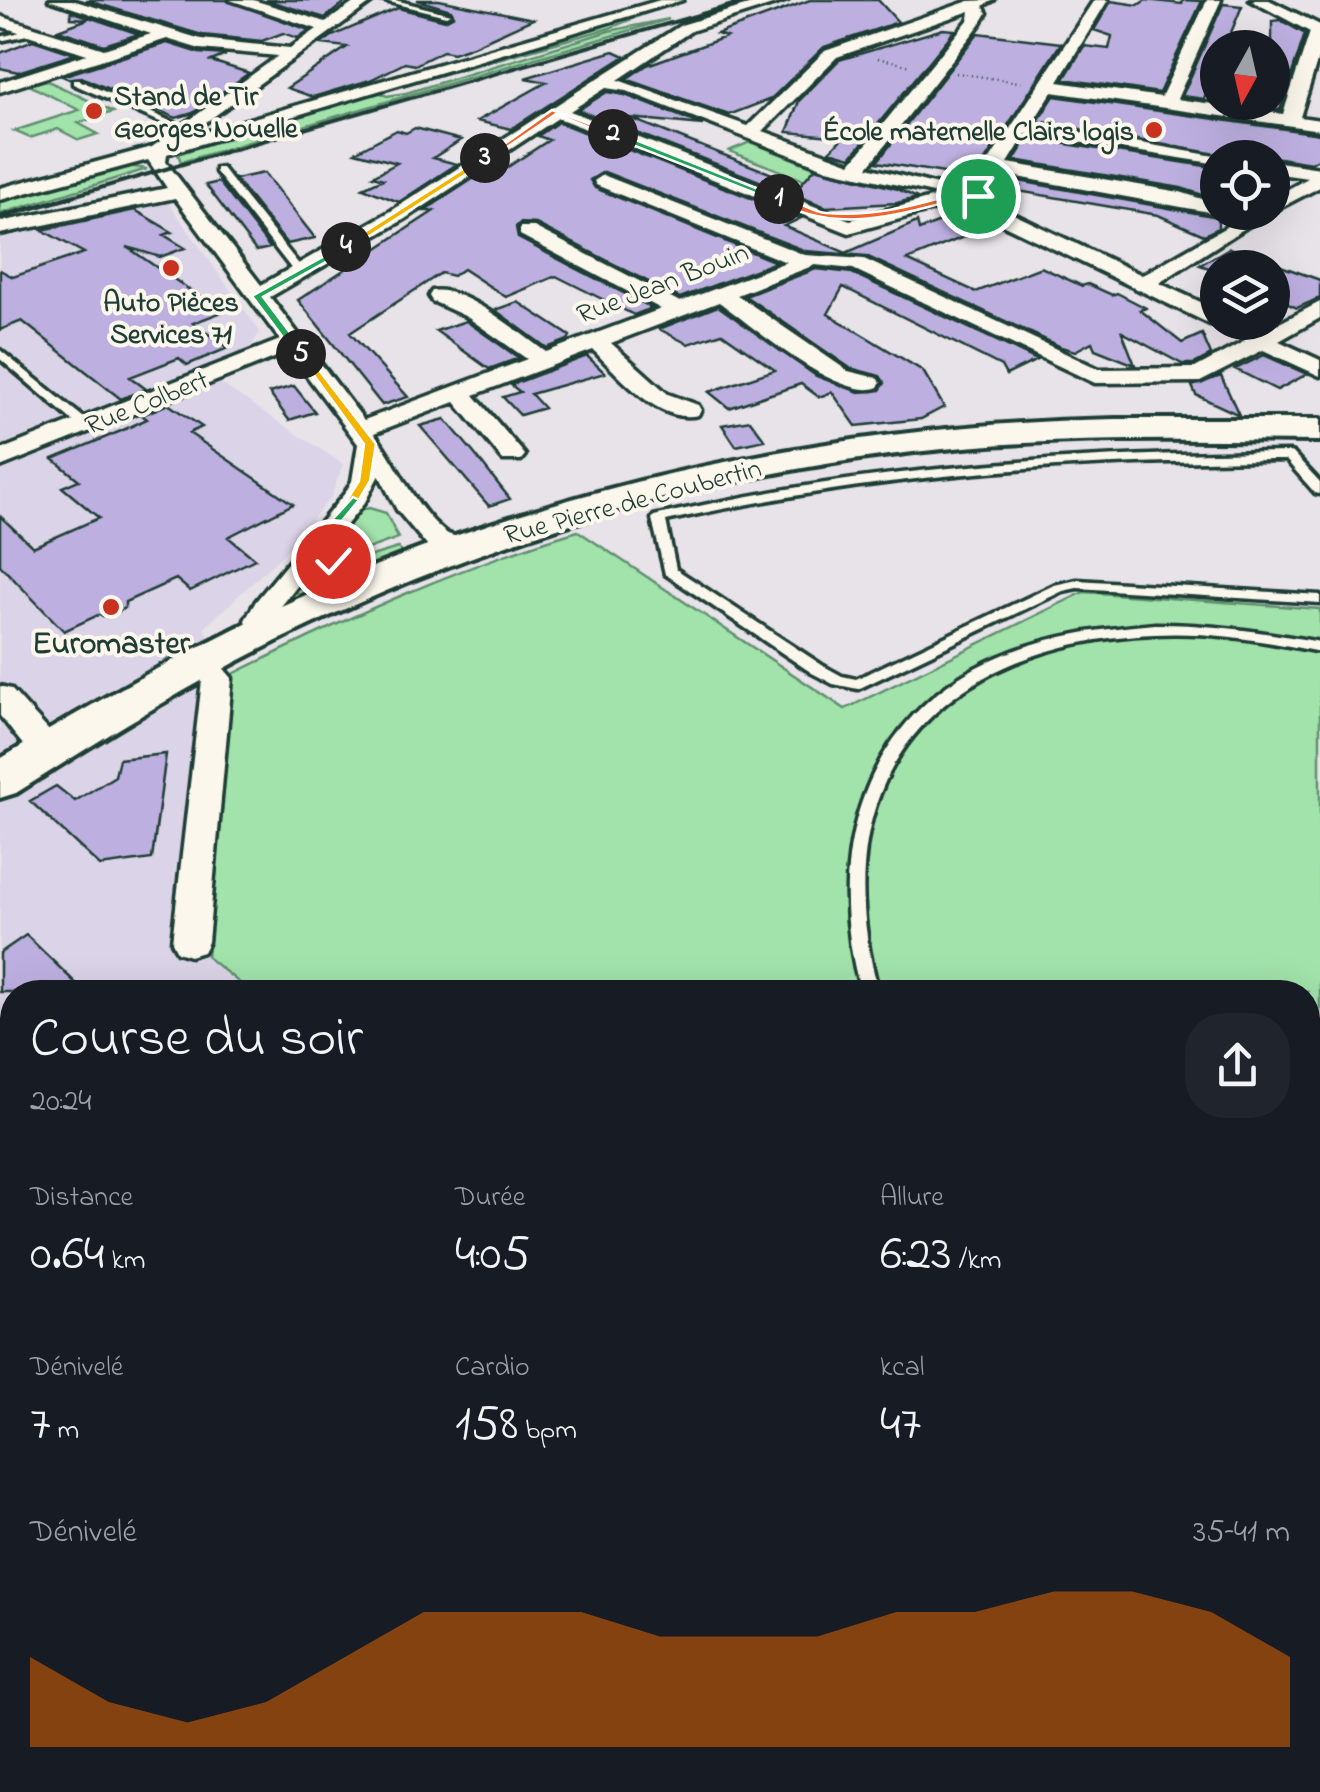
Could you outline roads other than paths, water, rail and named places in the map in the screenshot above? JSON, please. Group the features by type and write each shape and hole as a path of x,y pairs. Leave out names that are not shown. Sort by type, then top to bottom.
{"main road":[{"name":"Rue Pierre de Coubertin","path":"0,781 261,633 441,551 608,501 793,459 914,441 1012,433 1182,443 1320,430"}],"street":[{"path":"56,0 209,45 294,54"},
{"path":"237,0 329,28"},
{"path":"368,0 192,126 157,162 177,182 257,296 365,437 399,485 406,504 441,551"},
{"path":"0,194 165,156 252,124 676,0"},
{"path":"257,296 301,274 412,206 691,25 781,0"},
{"path":"555,111 849,227 978,196 1102,0"},
{"path":"1167,103 1214,0"},
{"path":"1257,0 1319,31 1290,121"},
{"path":"688,164 753,134 831,54 980,2 976,20 856,171"},
{"path":"0,21 102,54"},
{"path":"0,87 167,34"},
{"path":"602,82 630,87 856,171 915,181 965,198 1200,311"},
{"path":"1048,86 1320,125"},
{"path":"192,126 252,124"},
{"path":"192,126 221,134"},
{"path":"1021,128 1200,155"},
{"path":"996,168 1180,198 1200,205"},
{"path":"1290,171 1320,177"},
{"path":"1290,195 1320,177"},
{"path":"603,180 802,261"},
{"path":"0,228 177,182"},
{"path":"1144,283 1232,230"},
{"path":"527,231 677,308"},
{"name":"Rue Jean Bouin","path":"365,437 459,392 802,261 836,258 857,263 1095,376 1200,375 1320,309"},
{"path":"720,292 840,376 869,383"},
{"path":"440,296 475,312 542,360"},
{"path":"594,340 660,399 689,410"},
{"path":"1262,341 1320,369"},
{"name":"Rue Colbert","path":"0,460 293,343"},
{"path":"459,392 512,455"},
{"path":"261,633 259,620 266,607 364,481 365,437"},
{"path":"356,496 386,495 406,504"},
{"path":"190,942 217,678 203,664"},
{"path":"0,696 49,751"}],"lane":[{"path":"384,0 446,14"},
{"path":"0,39 33,31"},
{"path":"76,82 192,126"},
{"path":"219,170 301,274"},
{"path":"0,353 85,425"},
{"path":"1320,490 1289,456 1182,443 793,488 659,518 670,571 818,669 838,680 858,684 1059,588 1078,584 1320,600"},
{"path":"867,980 856,926 854,878 861,827 888,754 906,727 936,698 984,668 1037,648 1090,635 1208,629 1320,647"}],"railway":[{"path":"62,199 750,0"},
{"path":"0,217 71,197"}],"place":[{"name":"Stand de Tir Georges Nouelle","path":"94,111"},
{"name":"École maternelle Clairs logis","path":"1154,130"},
{"name":"Auto Pièces Services 71","path":"171,268"},
{"name":"Euromaster","path":"111,607"}]}
